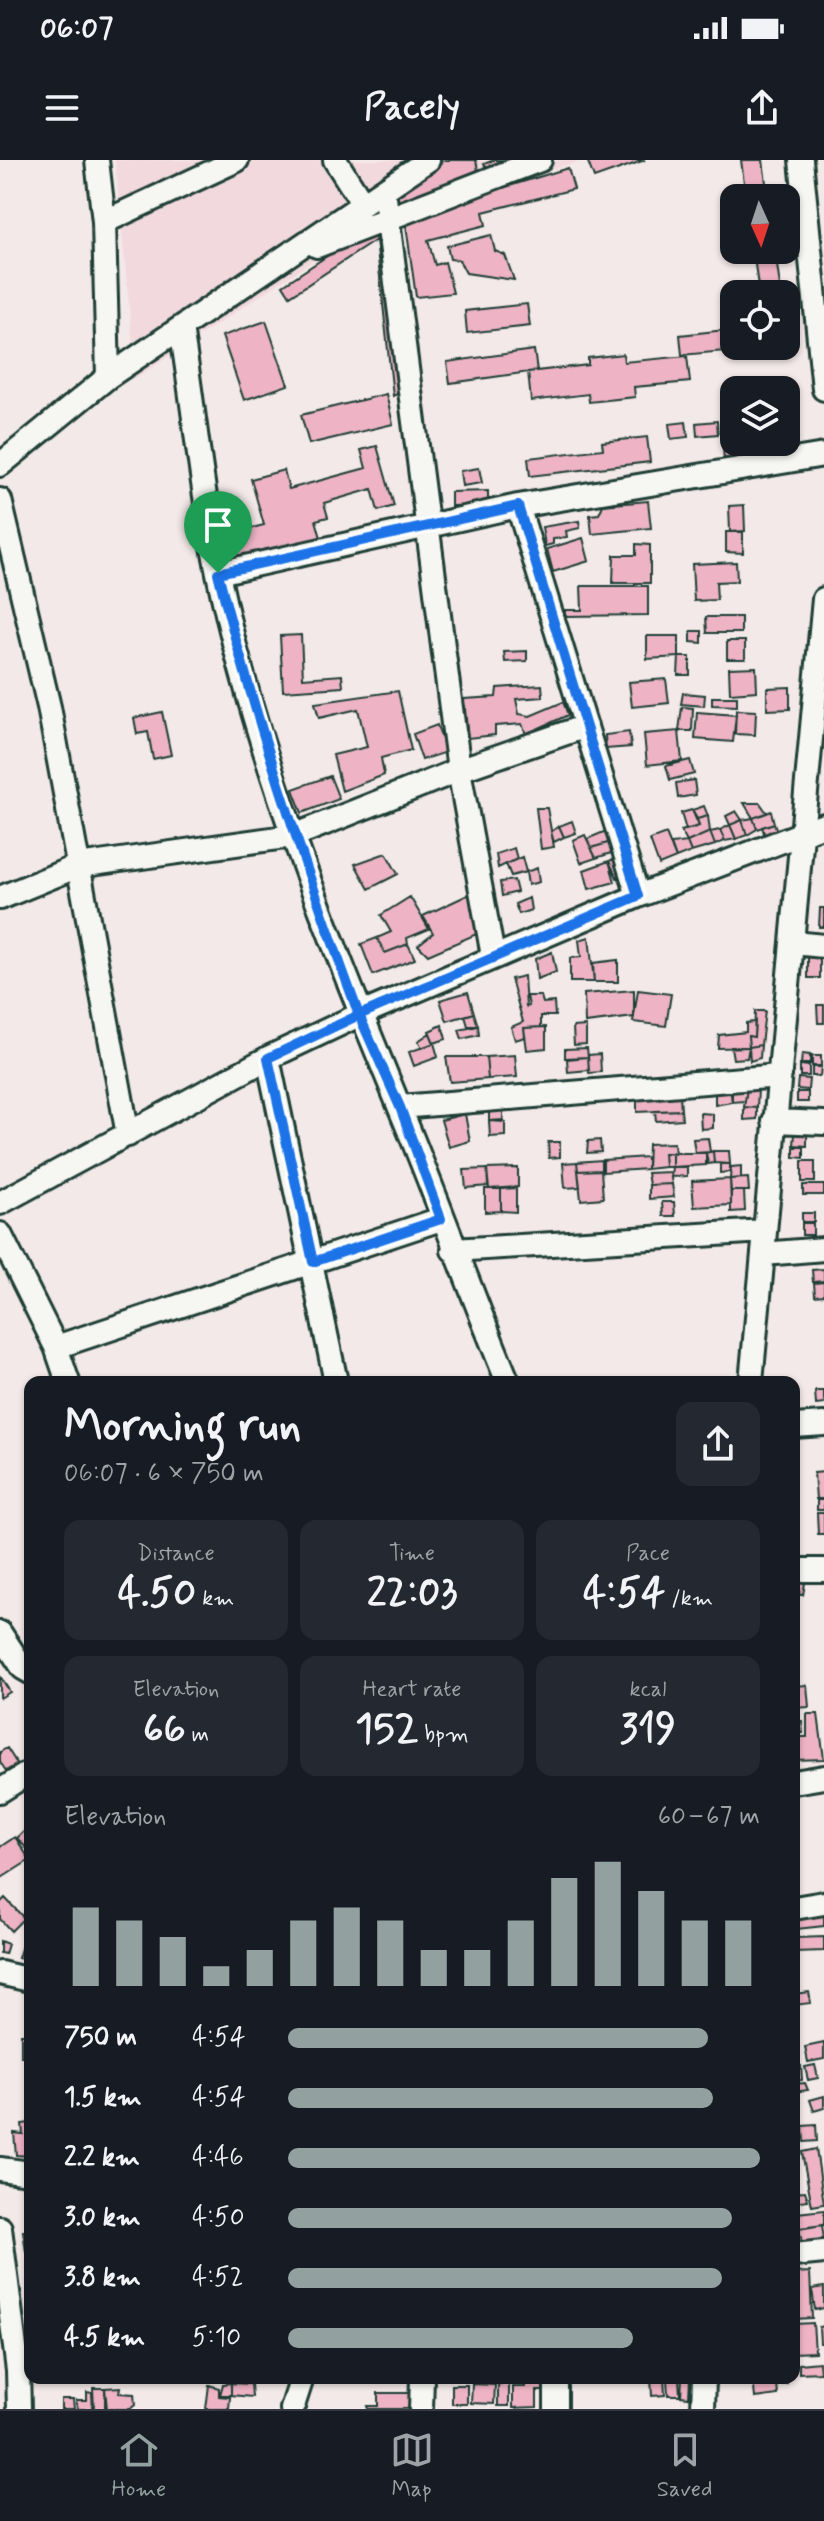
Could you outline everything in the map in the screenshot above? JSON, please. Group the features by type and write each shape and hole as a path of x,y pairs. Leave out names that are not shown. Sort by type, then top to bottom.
{"street":[{"path":"97,160 104,222 108,377"},
{"path":"104,222 237,160"},
{"path":"335,160 363,204"},
{"path":"280,260 540,160"},
{"path":"801,160 820,289 824,389"},
{"path":"0,465 108,377 384,190 419,163"},
{"path":"384,190 459,770 493,956"},
{"path":"181,328 218,573 251,701 293,836 359,1015 400,1107 453,1250 506,1376"},
{"path":"218,573 518,506 824,455"},
{"path":"0,500 49,707 128,1135"},
{"path":"518,506 638,896"},
{"path":"752,1376 793,943 814,829 824,599"},
{"path":"0,898 78,866 293,836 459,770 586,726"},
{"path":"0,1203 268,1058 359,1015 638,896 814,829"},
{"path":"793,943 824,946"},
{"path":"268,1058 335,1376"},
{"path":"400,1107 779,1076"},
{"path":"774,1121 824,1123"},
{"path":"56,1347 441,1219"},
{"path":"453,1250 765,1231"},
{"path":"1,1239 56,1347 66,1376"},
{"path":"763,1254 824,1249"},
{"path":"800,1426 824,1424"},
{"path":"800,1570 824,1570"},
{"path":"0,1633 24,1669"},
{"path":"0,1791 24,1776"},
{"path":"800,1781 824,1777"},
{"path":"800,1907 824,1903"},
{"path":"0,1973 24,1979"},
{"path":"0,2169 24,2172"},
{"path":"0,2228 19,2409"},
{"path":"800,2254 824,2252"},
{"path":"292,2409 300,2384"},
{"path":"421,2409 422,2384"},
{"path":"556,2384 556,2409"},
{"path":"703,2409 704,2384"}],"shaded area":[{"path":"115,160 585,160 373,221 136,378"}],"building":[{"path":"443,160 476,160 478,170 405,206 394,196"},
{"path":"508,160 501,168 488,173 484,164"},
{"path":"645,160 594,178 588,162"},
{"path":"741,160 763,160 766,184 744,184"},
{"path":"568,168 574,189 483,212 486,225 428,240 435,265 445,262 453,293 416,297 405,218"},
{"path":"368,229 376,240 290,296 283,285"},
{"path":"491,235 495,251 505,255 514,280 466,273 459,260 450,259 447,246"},
{"path":"384,239 401,392 393,396 376,240"},
{"path":"755,264 777,264 779,280 757,280"},
{"path":"527,304 530,326 467,333 465,311"},
{"path":"266,321 288,385 244,400 222,336"},
{"path":"720,331 720,351 682,355 680,335"},
{"path":"534,350 537,371 450,383 447,362"},
{"path":"623,354 624,362 687,356 690,382 634,387 635,397 589,402 588,394 531,401 528,372 588,365 588,358"},
{"path":"386,394 393,424 309,444 301,415"},
{"path":"717,421 718,434 697,436 696,423"},
{"path":"686,422 688,437 671,439 669,424"},
{"path":"647,437 650,462 530,476 528,458 603,449 602,442"},
{"path":"377,446 394,506 378,511 372,489 324,503 328,517 316,520 323,545 269,559 266,549 249,554 251,561 232,566 224,535 264,525 251,479 284,470 289,489 366,468 361,450"},
{"path":"724,456 757,456 724,460"},
{"path":"479,468 482,483 462,486 460,471"},
{"path":"488,491 488,505 451,506 451,492"},
{"path":"648,501 651,528 592,534 590,515 599,514 603,505"},
{"path":"744,505 745,531 730,532 729,506"},
{"path":"579,521 580,528 566,531 567,537 553,539 553,544 545,546 542,527"},
{"path":"726,532 743,532 743,553 726,552"},
{"path":"583,538 589,561 553,572 547,549"},
{"path":"636,544 650,545 650,583 613,583 614,555 636,555"},
{"path":"736,562 737,581 716,582 717,600 694,601 692,564"},
{"path":"581,586 648,586 648,615 565,616 565,610 582,610"},
{"path":"706,617 741,617 741,633 707,633"},
{"path":"691,631 702,631 702,643 691,642"},
{"path":"301,635 303,678 342,675 343,687 283,691 280,636"},
{"path":"647,636 679,636 679,657 647,659"},
{"path":"727,641 745,641 745,659 727,659"},
{"path":"527,651 527,661 505,662 504,652"},
{"path":"679,657 690,657 690,675 678,675"},
{"path":"756,667 757,691 730,693 729,668"},
{"path":"666,679 669,703 632,707 629,682"},
{"path":"542,685 543,697 516,699 519,714 530,716 563,702 568,715 526,734 522,724 495,726 495,735 468,738 464,699 496,697 497,688"},
{"path":"790,687 790,709 767,710 767,688"},
{"path":"398,691 411,750 381,758 384,775 342,791 333,755 367,747 358,709 319,718 315,703"},
{"path":"683,693 705,695 704,706 681,704"},
{"path":"712,697 737,697 737,706 712,705"},
{"path":"682,707 693,708 692,731 679,731"},
{"path":"736,710 756,711 755,735 735,734"},
{"path":"162,712 171,755 153,759 148,732 137,734 134,718"},
{"path":"697,712 736,715 733,742 695,739"},
{"path":"437,725 446,752 422,760 413,734"},
{"path":"679,731 682,761 647,765 644,734"},
{"path":"629,732 631,747 606,749 605,735"},
{"path":"690,760 694,774 670,780 666,766"},
{"path":"330,776 339,799 302,813 293,789"},
{"path":"694,780 696,795 678,798 676,783"},
{"path":"744,803 760,803 767,813 753,818"},
{"path":"704,806 708,816 697,819 692,810"},
{"path":"536,808 547,808 554,847 541,849"},
{"path":"692,810 699,826 686,830 681,813"},
{"path":"736,811 742,820 730,825 726,816"},
{"path":"771,811 774,823 757,829 753,818"},
{"path":"708,816 710,832 687,842 681,831 699,826 697,819"},
{"path":"753,818 757,829 747,835 742,820"},
{"path":"742,820 747,835 736,839 730,825"},
{"path":"572,821 576,833 564,837 559,826"},
{"path":"774,823 777,831 765,836 762,827"},
{"path":"730,825 736,839 725,841 720,830"},
{"path":"559,826 564,837 554,842 551,832"},
{"path":"720,830 725,841 715,845 710,832"},
{"path":"606,831 611,842 591,848 587,839"},
{"path":"710,832 715,845 691,852 687,842"},
{"path":"666,834 676,858 659,865 650,840"},
{"path":"585,835 596,858 581,863 573,840"},
{"path":"611,842 614,852 596,858 591,848"},
{"path":"687,842 691,852 676,858 671,844"},
{"path":"514,848 517,859 498,868 496,854"},
{"path":"386,853 398,874 369,889 355,864"},
{"path":"621,856 626,874 617,878 609,861"},
{"path":"522,857 526,872 511,876 506,864"},
{"path":"609,861 615,882 589,889 584,870"},
{"path":"537,868 539,882 528,885 526,872"},
{"path":"514,880 517,892 502,896 500,882"},
{"path":"474,892 479,933 428,955 418,945 433,933 423,916"},
{"path":"410,897 429,929 407,938 408,944 385,953 377,938 391,932 381,915"},
{"path":"529,898 531,910 519,914 515,904"},
{"path":"820,908 824,908 824,927 819,927"},
{"path":"589,937 594,982 570,982 570,958 581,957 579,940"},
{"path":"377,938 385,953 408,944 415,959 373,975 361,944"},
{"path":"552,952 556,972 537,979 535,959"},
{"path":"808,957 820,957 820,978 808,978"},
{"path":"618,960 618,982 594,982 593,963"},
{"path":"524,976 526,1007 529,1006 527,996 541,996 543,1003 554,1002 555,1016 541,1016 541,1027 524,1028 525,1037 515,1040 511,1027 523,1022 511,979"},
{"path":"634,990 634,1017 585,1023 584,994"},
{"path":"638,990 671,994 666,1026 633,1022"},
{"path":"468,992 474,1013 447,1021 440,1000"},
{"path":"817,1005 824,1005 824,1023 818,1023"},
{"path":"755,1011 765,1011 761,1045 749,1047 748,1036 754,1037"},
{"path":"474,1013 478,1026 468,1026 465,1016"},
{"path":"755,1022 754,1037 748,1036 749,1047 718,1048 719,1035 746,1032 746,1023"},
{"path":"442,1025 446,1039 434,1043 429,1031"},
{"path":"478,1026 479,1035 462,1039 459,1030"},
{"path":"586,1026 586,1044 574,1045 573,1027"},
{"path":"546,1027 546,1048 527,1050 524,1028"},
{"path":"430,1033 434,1043 422,1048 418,1041"},
{"path":"434,1043 438,1057 414,1066 409,1052"},
{"path":"761,1045 760,1058 750,1061 749,1047"},
{"path":"731,1047 749,1047 747,1058 733,1059"},
{"path":"587,1048 588,1057 565,1058 565,1049"},
{"path":"600,1054 601,1072 589,1073 588,1055"},
{"path":"802,1054 810,1055 810,1064 801,1064"},
{"path":"515,1055 517,1077 488,1079 486,1057"},
{"path":"812,1056 821,1056 821,1066 812,1066"},
{"path":"446,1057 486,1057 488,1079 450,1082"},
{"path":"588,1057 589,1070 568,1072 567,1059"},
{"path":"800,1065 809,1066 809,1076 800,1076"},
{"path":"812,1067 821,1067 820,1076 812,1076"},
{"path":"798,1078 809,1079 808,1090 797,1089"},
{"path":"730,1087 732,1102 715,1105 715,1088"},
{"path":"747,1089 758,1089 757,1108 744,1107"},
{"path":"747,1089 745,1101 732,1102 732,1091"},
{"path":"797,1092 808,1092 808,1102 797,1102"},
{"path":"680,1095 681,1110 637,1112 637,1098"},
{"path":"744,1107 757,1108 757,1119 744,1120"},
{"path":"503,1109 503,1120 489,1121 489,1111"},
{"path":"681,1110 682,1119 656,1121 655,1111"},
{"path":"700,1113 713,1114 713,1128 701,1129"},
{"path":"465,1114 470,1141 449,1147 441,1120"},
{"path":"489,1121 505,1122 505,1136 490,1137"},
{"path":"795,1134 807,1135 807,1146 794,1145"},
{"path":"708,1138 710,1152 695,1153 693,1139"},
{"path":"600,1140 601,1152 587,1153 588,1141"},
{"path":"548,1142 560,1142 560,1157 549,1158"},
{"path":"674,1143 675,1154 664,1153 665,1167 647,1169 648,1144"},
{"path":"794,1147 804,1147 804,1158 794,1157"},
{"path":"713,1151 729,1151 730,1164 714,1163"},
{"path":"713,1151 714,1163 708,1164 706,1153"},
{"path":"664,1153 672,1153 672,1167 665,1167"},
{"path":"672,1153 706,1153 706,1165 672,1167"},
{"path":"647,1157 647,1169 603,1172 603,1160"},
{"path":"601,1160 601,1170 578,1171 577,1162"},
{"path":"802,1161 815,1161 815,1182 802,1182"},
{"path":"577,1162 580,1187 565,1188 563,1163"},
{"path":"720,1164 730,1164 730,1172 720,1173"},
{"path":"741,1166 741,1178 730,1179 731,1167"},
{"path":"672,1167 687,1167 687,1176 671,1177"},
{"path":"518,1168 518,1187 489,1189 487,1169"},
{"path":"487,1169 488,1186 466,1188 464,1170"},
{"path":"601,1170 603,1198 581,1200 578,1171"},
{"path":"670,1172 672,1184 649,1185 647,1173"},
{"path":"748,1178 749,1191 731,1191 730,1179"},
{"path":"730,1179 731,1205 694,1207 692,1181"},
{"path":"672,1184 674,1197 649,1199 649,1185"},
{"path":"803,1185 824,1185 824,1195 803,1195"},
{"path":"516,1188 516,1212 501,1211 501,1189"},
{"path":"485,1189 501,1189 501,1211 485,1212"},
{"path":"731,1191 744,1191 745,1211 731,1212"},
{"path":"662,1202 674,1202 675,1216 663,1216"},
{"path":"802,1213 814,1213 814,1222 802,1222"},
{"path":"802,1223 813,1223 813,1235 802,1235"},
{"path":"824,1269 824,1281 813,1282 812,1270"},
{"path":"824,1282 824,1295 815,1296 814,1283"},
{"path":"815,1391 824,1391 824,1404 816,1405"},
{"path":"824,1472 824,1499 816,1499 814,1473"},
{"path":"817,1500 824,1500 824,1510 817,1510"},
{"path":"817,1513 824,1513 824,1534 818,1534"},
{"path":"800,1582 805,1583 803,1595 800,1595"},
{"path":"0,1676 10,1692 0,1698"},
{"path":"807,1685 809,1707 800,1708 800,1686"},
{"path":"807,1714 818,1714 824,1759 800,1760 800,1737 807,1737"},
{"path":"7,1748 17,1764 6,1771 0,1762 0,1752"},
{"path":"24,1832 24,1846 17,1838"},
{"path":"15,1837 24,1851 24,1864 0,1879 0,1847"},
{"path":"5,1898 24,1918 11,1931 0,1919 0,1903"},
{"path":"824,1913 824,1926 800,1929 800,1916"},
{"path":"824,1937 824,1951 800,1952 800,1938"},
{"path":"24,1939 24,1960 18,1958"},
{"path":"0,1941 8,1944 5,1954 0,1953"},
{"path":"809,1992 811,2003 800,2004 800,1993"},
{"path":"21,2034 24,2034 24,2056 21,2056"},
{"path":"824,2043 824,2059 808,2062 805,2047"},
{"path":"815,2065 818,2078 808,2080 805,2067"},
{"path":"800,2083 805,2083 808,2090 800,2091"},
{"path":"824,2096 824,2108 814,2111 810,2100"},
{"path":"24,2124 24,2156 16,2155 14,2133 23,2134"},
{"path":"816,2125 817,2141 804,2142 803,2126"},
{"path":"816,2149 824,2204 812,2206 802,2152"},
{"path":"800,2191 805,2191 808,2200 800,2201"},
{"path":"824,2210 824,2225 800,2228 800,2213"},
{"path":"822,2225 824,2239 802,2243 800,2229"},
{"path":"810,2272 812,2318 800,2319 800,2273"},
{"path":"824,2287 824,2308 815,2310 812,2289"},
{"path":"813,2323 815,2352 800,2353 800,2324"},
{"path":"824,2326 824,2343 820,2343 819,2327"},
{"path":"819,2362 820,2372 800,2373 800,2364"},
{"path":"223,2384 231,2384 231,2395 220,2395"},
{"path":"231,2384 251,2384 252,2397 231,2395"},
{"path":"472,2384 495,2385 494,2404 471,2403"},
{"path":"498,2384 509,2384 509,2406 498,2406"},
{"path":"525,2384 549,2384 549,2391 537,2391 537,2407 513,2408 513,2387 525,2387"},
{"path":"651,2384 664,2384 665,2395 652,2396"},
{"path":"667,2384 679,2384 680,2395 668,2395"},
{"path":"682,2384 690,2384 689,2397 681,2396"},
{"path":"754,2384 787,2384 777,2385 778,2395 755,2398"},
{"path":"209,2385 219,2388 219,2396 230,2397 229,2409 206,2409"},
{"path":"452,2385 467,2385 467,2404 452,2404"},
{"path":"120,2387 119,2393 134,2394 135,2405 130,2409 107,2409 105,2388"},
{"path":"93,2388 105,2388 105,2409 94,2409"},
{"path":"87,2392 92,2393 93,2409 78,2409 76,2400 87,2400"},
{"path":"378,2393 416,2393 415,2409 368,2409 367,2406 378,2406"},
{"path":"61,2399 73,2399 74,2409 61,2409"}],"route":[{"path":"218,573 251,701 293,836 359,1015 268,1058 313,1262 441,1219 400,1107 359,1015 638,896 518,506 218,573"}]}
